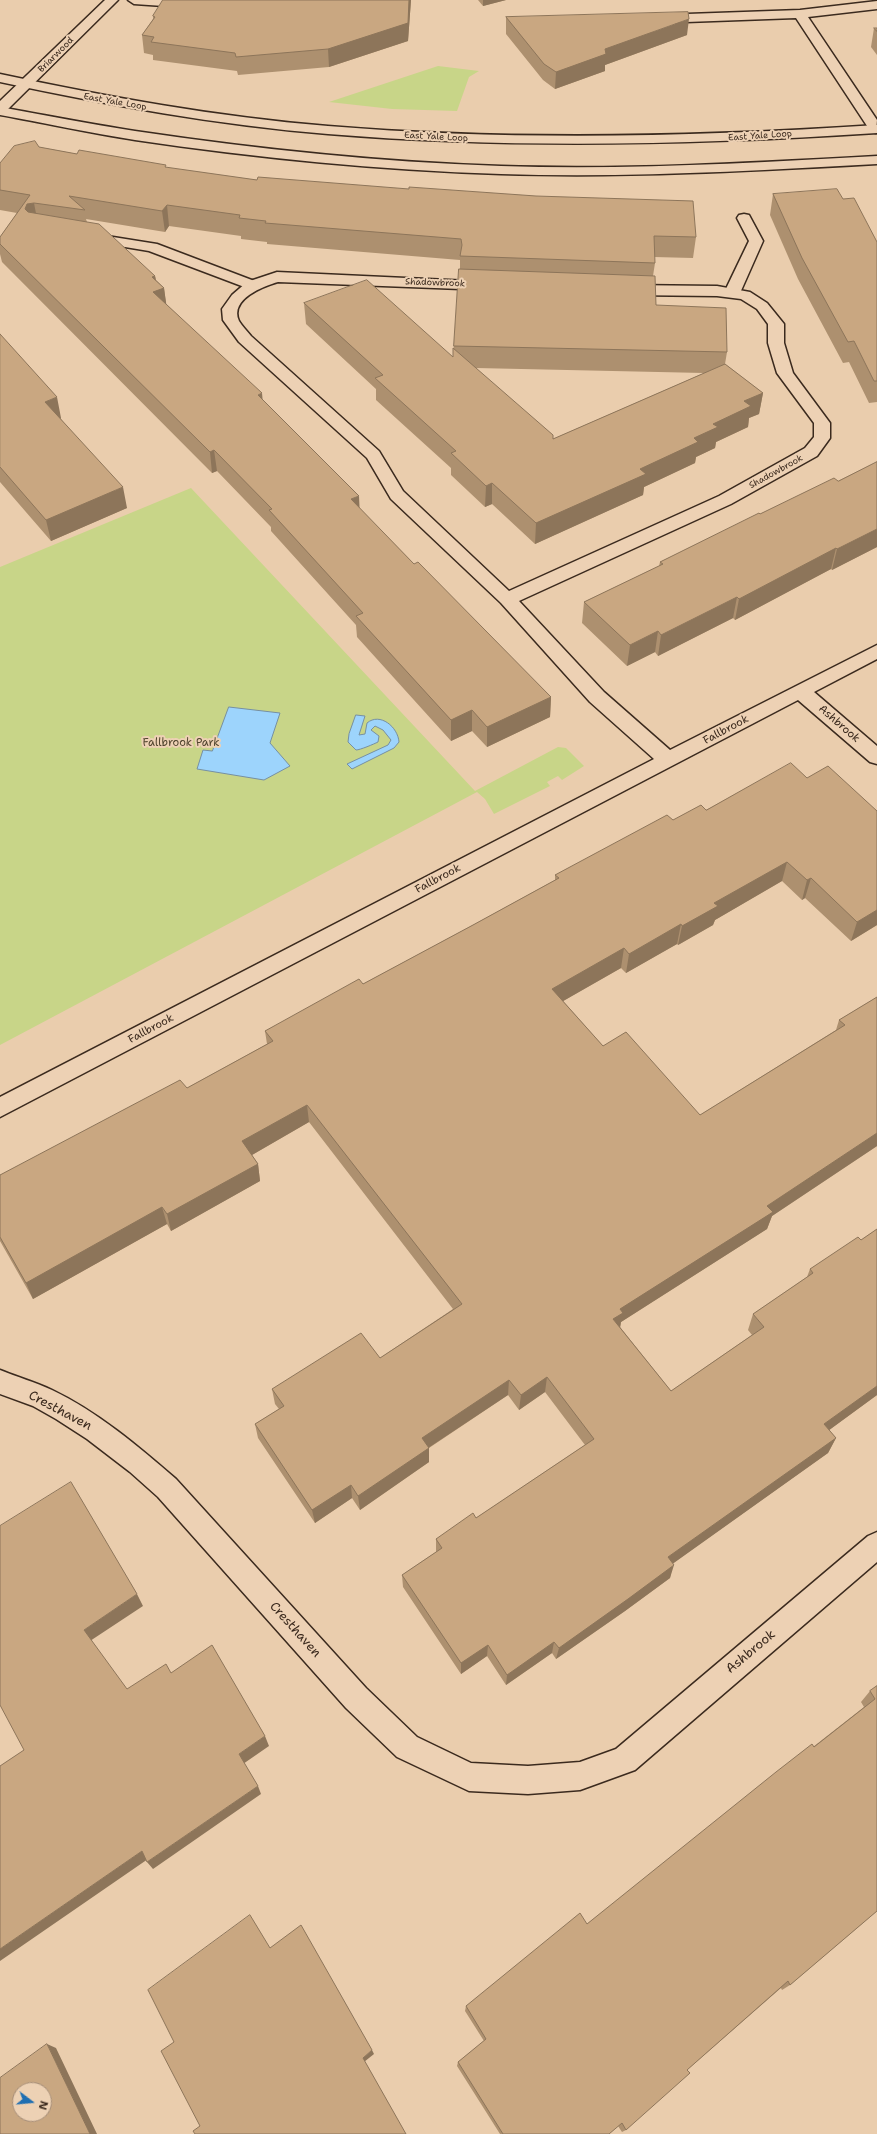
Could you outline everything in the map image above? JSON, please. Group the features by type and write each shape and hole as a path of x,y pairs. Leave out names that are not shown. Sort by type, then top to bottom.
{"street":[{"name":"Briarwood","path":"0,110 112,0"},
{"path":"134,0 207,5"},
{"path":"649,19 800,14 877,5"},
{"path":"800,14 877,129"},
{"name":"East Yale Loop","path":"0,78 26,85 214,118 335,130 460,138 592,142 723,138 877,129"},
{"path":"0,110 150,138 267,153 392,164 550,171 712,169 877,160"},
{"path":"732,293 756,241 744,218"},
{"path":"75,235 152,247 252,285"},
{"name":"Shadowbrook","path":"506,286 277,277 252,285 237,298 230,309 231,320 245,338 374,455 397,495 506,599 597,697 668,760"},
{"name":"Shadowbrook","path":"506,599 725,500 811,452 821,440 822,424 785,373 776,343 776,324 762,306 745,295 717,291 608,289"},
{"name":"Fallbrook","path":"0,1108 877,651"},
{"name":"Ashbrook","path":"800,691 877,757"},
{"name":"Cresthaven","path":"0,1382 47,1401 103,1434 133,1456 167,1488 356,1698 407,1747 469,1777 484,1778 528,1780 580,1776 625,1760"},
{"name":"Ashbrook","path":"625,1760 877,1545"}],"green space":[{"path":"438,66 479,71 469,77 457,111 392,109 329,102"},
{"name":"Fallbrook Park","path":"191,488 475,791 558,747 566,748 584,766 562,780 558,776 547,782 550,786 494,814 485,799 477,792 0,1045 0,567"}],"water":[{"path":"229,707 280,713 270,743 290,766 264,780 197,769 203,750 212,751"},
{"path":"356,715 365,716 359,735 365,734 367,723 377,719 383,720 392,726 398,736 399,742 394,748 352,769 347,764 388,745 391,740 383,730 375,726 371,730 379,736 378,742 356,750 348,742 349,734"}],"building":[{"path":"163,0 409,0 408,23 328,49 236,57 235,53 151,42 154,37 142,35 155,17 153,16"},
{"path":"688,12 689,19 605,49 606,54 556,72 544,64 506,17"},
{"path":"35,141 39,147 77,154 79,150 166,165 165,167 257,180 258,177 409,189 409,187 536,196 693,201 696,237 654,236 655,263 460,256 462,245 461,239 265,223 266,221 239,218 240,215 167,205 162,211 69,196 85,210 34,203 27,204 25,209 28,212 99,224 155,276 152,277 164,288 153,292 262,393 258,395 359,496 351,499 414,564 418,562 551,697 487,727 472,710 451,720 356,616 363,613 269,510 272,509 214,450 210,452 0,244 0,237 30,195 0,190 0,163 14,146"},
{"path":"837,189 843,199 854,198 877,242 877,381 874,381 854,341 848,342 802,258 773,194"},
{"path":"459,269 655,276 656,305 726,308 727,352 454,346"},
{"path":"367,280 453,357 453,348 553,435 553,439 725,364 763,393 744,401 751,406 713,424 718,427 694,438 698,442 640,469 646,474 536,523 492,483 486,486 451,453 456,451 375,378 383,375 304,303"},
{"path":"0,334 57,397 45,402 123,487 46,520 0,467"},
{"path":"877,462 877,529 837,549 836,548 739,599 737,597 661,635 658,631 630,645 584,602 663,564 660,562 759,513 760,514 834,478 838,481"},
{"path":"791,763 807,778 828,766 877,811 877,910 857,922 811,878 807,880 787,862 714,903 718,906 682,926 681,924 629,954 624,948 552,989 603,1046 626,1032 700,1115 845,1025 839,1020 877,997 877,1133 767,1206 773,1212 620,1309 623,1313 613,1319 671,1391 764,1327 753,1314 813,1273 810,1269 858,1237 861,1240 877,1229 877,1386 824,1424 836,1438 668,1557 674,1565 559,1648 554,1642 507,1675 488,1645 461,1663 402,1575 442,1548 436,1539 473,1513 476,1518 594,1439 547,1377 521,1395 509,1380 422,1438 429,1448 358,1496 351,1485 312,1510 255,1424 284,1406 272,1389 361,1333 380,1358 462,1304 307,1105 242,1141 258,1164 167,1214 162,1207 26,1283 0,1237 0,1175 180,1080 187,1088 273,1041 265,1031 359,979 363,984 473,925 559,878 555,875 667,815 673,820 701,805 706,810"},
{"path":"71,1482 137,1594 84,1630 127,1689 166,1664 171,1673 212,1645 265,1736 239,1754 258,1786 147,1862 142,1851 0,1949 0,1766 24,1750 0,1705 0,1526"},
{"path":"877,1686 877,1911 790,1985 788,1981 687,2070 690,2073 626,2130 622,2123 609,2134 503,2134 458,2062 486,2039 466,2006 580,1913 587,1924 776,1772 812,1744 814,1747 875,1699 870,1691"},
{"path":"250,1915 270,1948 301,1925 372,2050 363,2058 406,2134 195,2134 193,2131 200,2126 161,2051 174,2042 148,1990"},
{"path":"47,2044 90,2134 0,2134 0,2078"}]}
